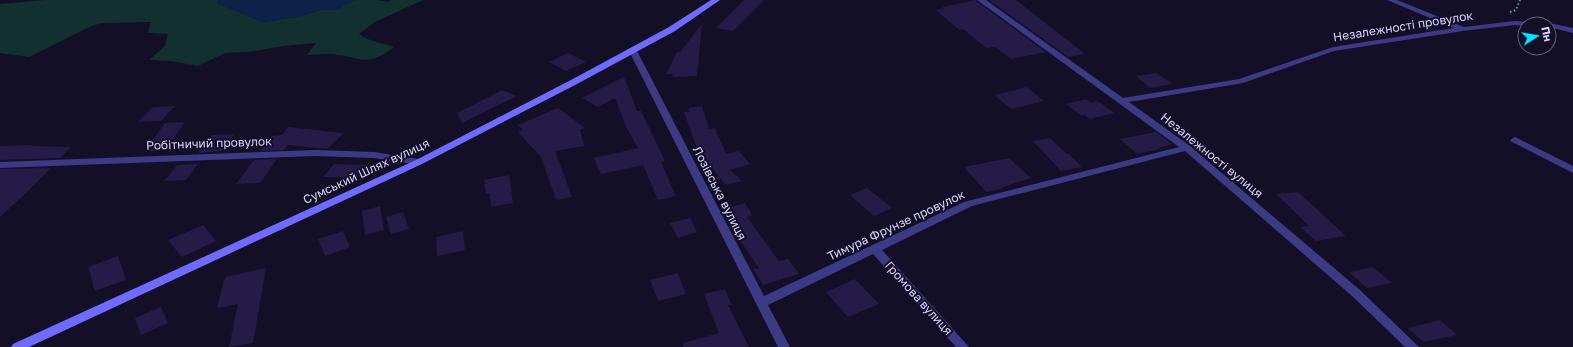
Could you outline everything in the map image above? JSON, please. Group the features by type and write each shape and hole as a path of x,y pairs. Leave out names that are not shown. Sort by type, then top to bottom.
{"main road":[{"name":"Сумський Шлях вулиця","path":"17,347 419,162 672,30 716,0"}],"street":[{"name":"Незалежності вулиця","path":"981,0 1187,148 1356,293 1413,347"},
{"path":"1391,0 1463,29"},
{"name":"Незалежності провулок","path":"1122,100 1240,80 1261,75 1282,66 1333,49 1463,29 1517,23"},
{"path":"1557,26 1573,28"},
{"path":"1557,26 1573,31"},
{"name":"Лозівська вулиця","path":"633,51 784,347"},
{"path":"1515,140 1573,170"},
{"name":"Тимура Фрунзе провулок","path":"761,303 968,204 1187,148"},
{"name":"Робітничий провулок","path":"0,165 315,153 374,155 419,162"},
{"name":"Громова вулиця","path":"875,249 963,347"}],"green space":[{"path":"45,0 218,0 217,3 263,22 298,17 320,10 341,9 342,6 356,0 378,0 386,2 392,0 423,0 375,22 359,34 367,39 394,47 384,54 369,60 329,54 307,55 316,43 284,46 248,52 225,53 198,66 171,61 149,60 165,46 168,34 148,33 151,22 103,23 91,26 29,57 0,53 0,4"}],"water":[{"path":"218,0 356,0 342,6 341,9 320,10 298,17 263,22 217,3"}],"building":[{"path":"744,0 764,0 733,31 716,28"},
{"path":"976,0 1046,52 1011,59 995,47 986,48 963,29 959,30 936,10 945,9 942,7"},
{"path":"989,0 1016,0 1085,54 1068,57"},
{"path":"702,24 697,76 672,77 673,74 666,74 677,52 680,52"},
{"path":"568,53 586,62 566,71 549,62"},
{"path":"1157,73 1172,84 1150,88 1136,76"},
{"path":"624,77 637,111 641,111 665,161 661,162 676,196 658,200 643,165 601,174 594,158 638,148 626,127 615,98 598,107 582,98"},
{"path":"1027,87 1044,101 1011,109 994,95"},
{"path":"502,90 517,96 462,123 457,113"},
{"path":"1086,99 1091,103 1098,101 1114,113 1090,119 1084,115 1082,116 1066,104"},
{"path":"175,106 161,121 138,122 153,107"},
{"path":"702,106 709,129 715,128 726,154 739,151 750,164 730,170 742,181 726,185 698,151 684,112 689,112 688,108"},
{"path":"558,108 585,128 580,130 584,146 555,151 572,197 556,200 541,157 518,132 523,130 518,125"},
{"path":"185,122 165,150 144,152 165,123"},
{"path":"288,127 344,133 327,149 287,145 284,150 260,151 271,136 282,135"},
{"path":"1180,127 1195,137 1184,140 1169,129"},
{"path":"1156,132 1172,144 1159,148 1160,149 1137,154 1120,139"},
{"path":"234,134 222,151 198,153 211,135"},
{"path":"1050,138 1082,167 1061,171 1033,141"},
{"path":"34,145 31,146 71,147 60,158 0,160 0,146"},
{"path":"1009,158 1031,178 1003,187 1004,188 986,192 964,167"},
{"path":"277,159 260,183 236,184 254,160"},
{"path":"198,164 186,180 164,181 177,165"},
{"path":"334,164 367,165 356,178 323,177"},
{"path":"51,168 27,192 0,217 0,169"},
{"path":"509,175 513,203 491,207 490,193 486,194 484,180"},
{"path":"867,188 892,208 874,216 850,195"},
{"path":"1298,192 1346,236 1316,241 1300,227 1309,226 1276,194"},
{"path":"745,203 752,215 747,217 779,261 788,259 799,274 763,285 753,269 759,268 721,210"},
{"path":"380,206 384,230 365,235 362,211"},
{"path":"403,212 409,229 391,234 386,217"},
{"path":"690,218 697,232 678,238 670,223"},
{"path":"203,225 216,241 182,257 168,240"},
{"path":"343,231 350,247 325,256 318,239"},
{"path":"463,231 465,250 437,256 436,237"},
{"path":"118,256 126,280 95,291 88,267"},
{"path":"1373,267 1392,283 1367,288 1349,272"},
{"path":"266,268 253,343 229,347 238,304 217,308 225,277"},
{"path":"678,273 686,294 658,301 650,280"},
{"path":"855,279 879,304 848,317 826,292"},
{"path":"725,289 732,305 728,305 749,347 683,347 683,343 719,333 704,294"},
{"path":"161,307 168,323 141,335 135,318"},
{"path":"1440,320 1457,335 1424,342 1408,328"}]}
